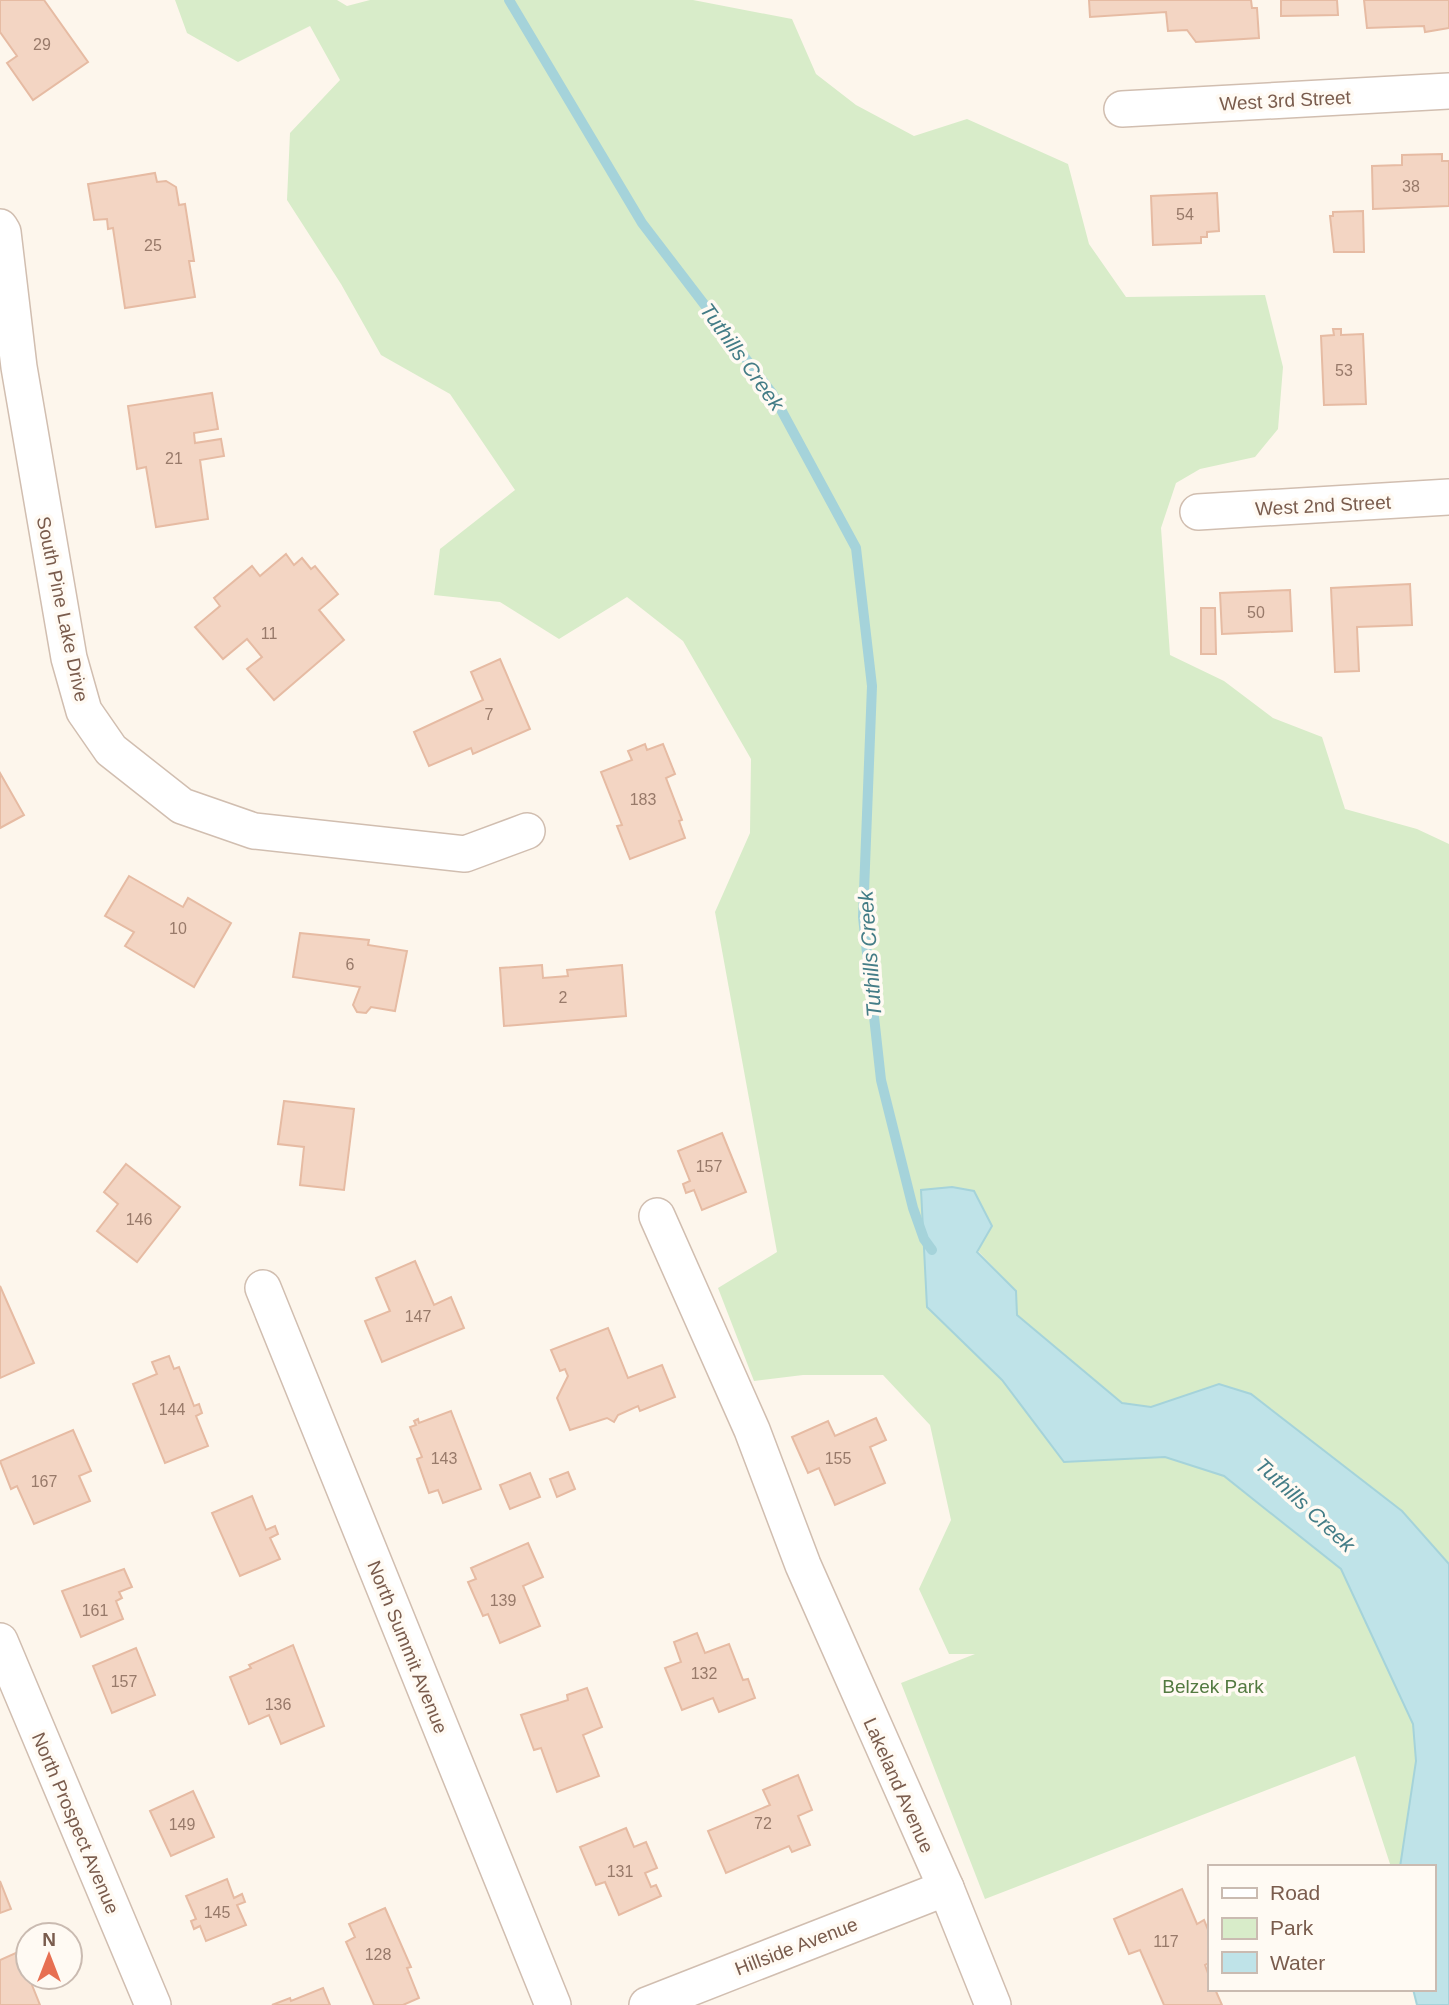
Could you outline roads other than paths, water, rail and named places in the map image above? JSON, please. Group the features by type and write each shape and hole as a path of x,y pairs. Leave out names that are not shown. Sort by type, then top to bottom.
{"street":[{"name":"West 3rd Street","path":"1122,109 1449,91"},
{"name":"South Pine Lake Drive","path":"0,227 4,232 26,406 69,658 84,712 111,750 182,806 254,831 465,854 527,831"},
{"name":"West 2nd Street","path":"1198,512 1449,497"},
{"name":"Lakeland Avenue","path":"657,1216 751,1430 803,1565 946,1888 993,2005"},
{"name":"North Summit Avenue","path":"264,1288 553,2005"},
{"name":"North Prospect Avenue","path":"0,1641 153,2005"},
{"name":"Hillside Avenue","path":"647,2005 946,1888"}],"water":[{"path":"952,1187 974,1191 992,1226 977,1252 1016,1291 1017,1315 1122,1403 1151,1407 1219,1384 1251,1394 1402,1511 1449,1564 1449,2005 1417,2005 1414,1991 1435,1991 1435,1865 1400,1865 1416,1761 1413,1724 1341,1569 1224,1476 1165,1457 1064,1462 1002,1380 927,1307 921,1190"}],"waterway":[{"name":"Tuthills Creek","path":"509,0 642,223 772,393 856,548 872,686 863,917 881,1080 913,1208 924,1239 932,1250"}],"park label":[{"name":"Belzek Park","path":"1213,1686"}]}
